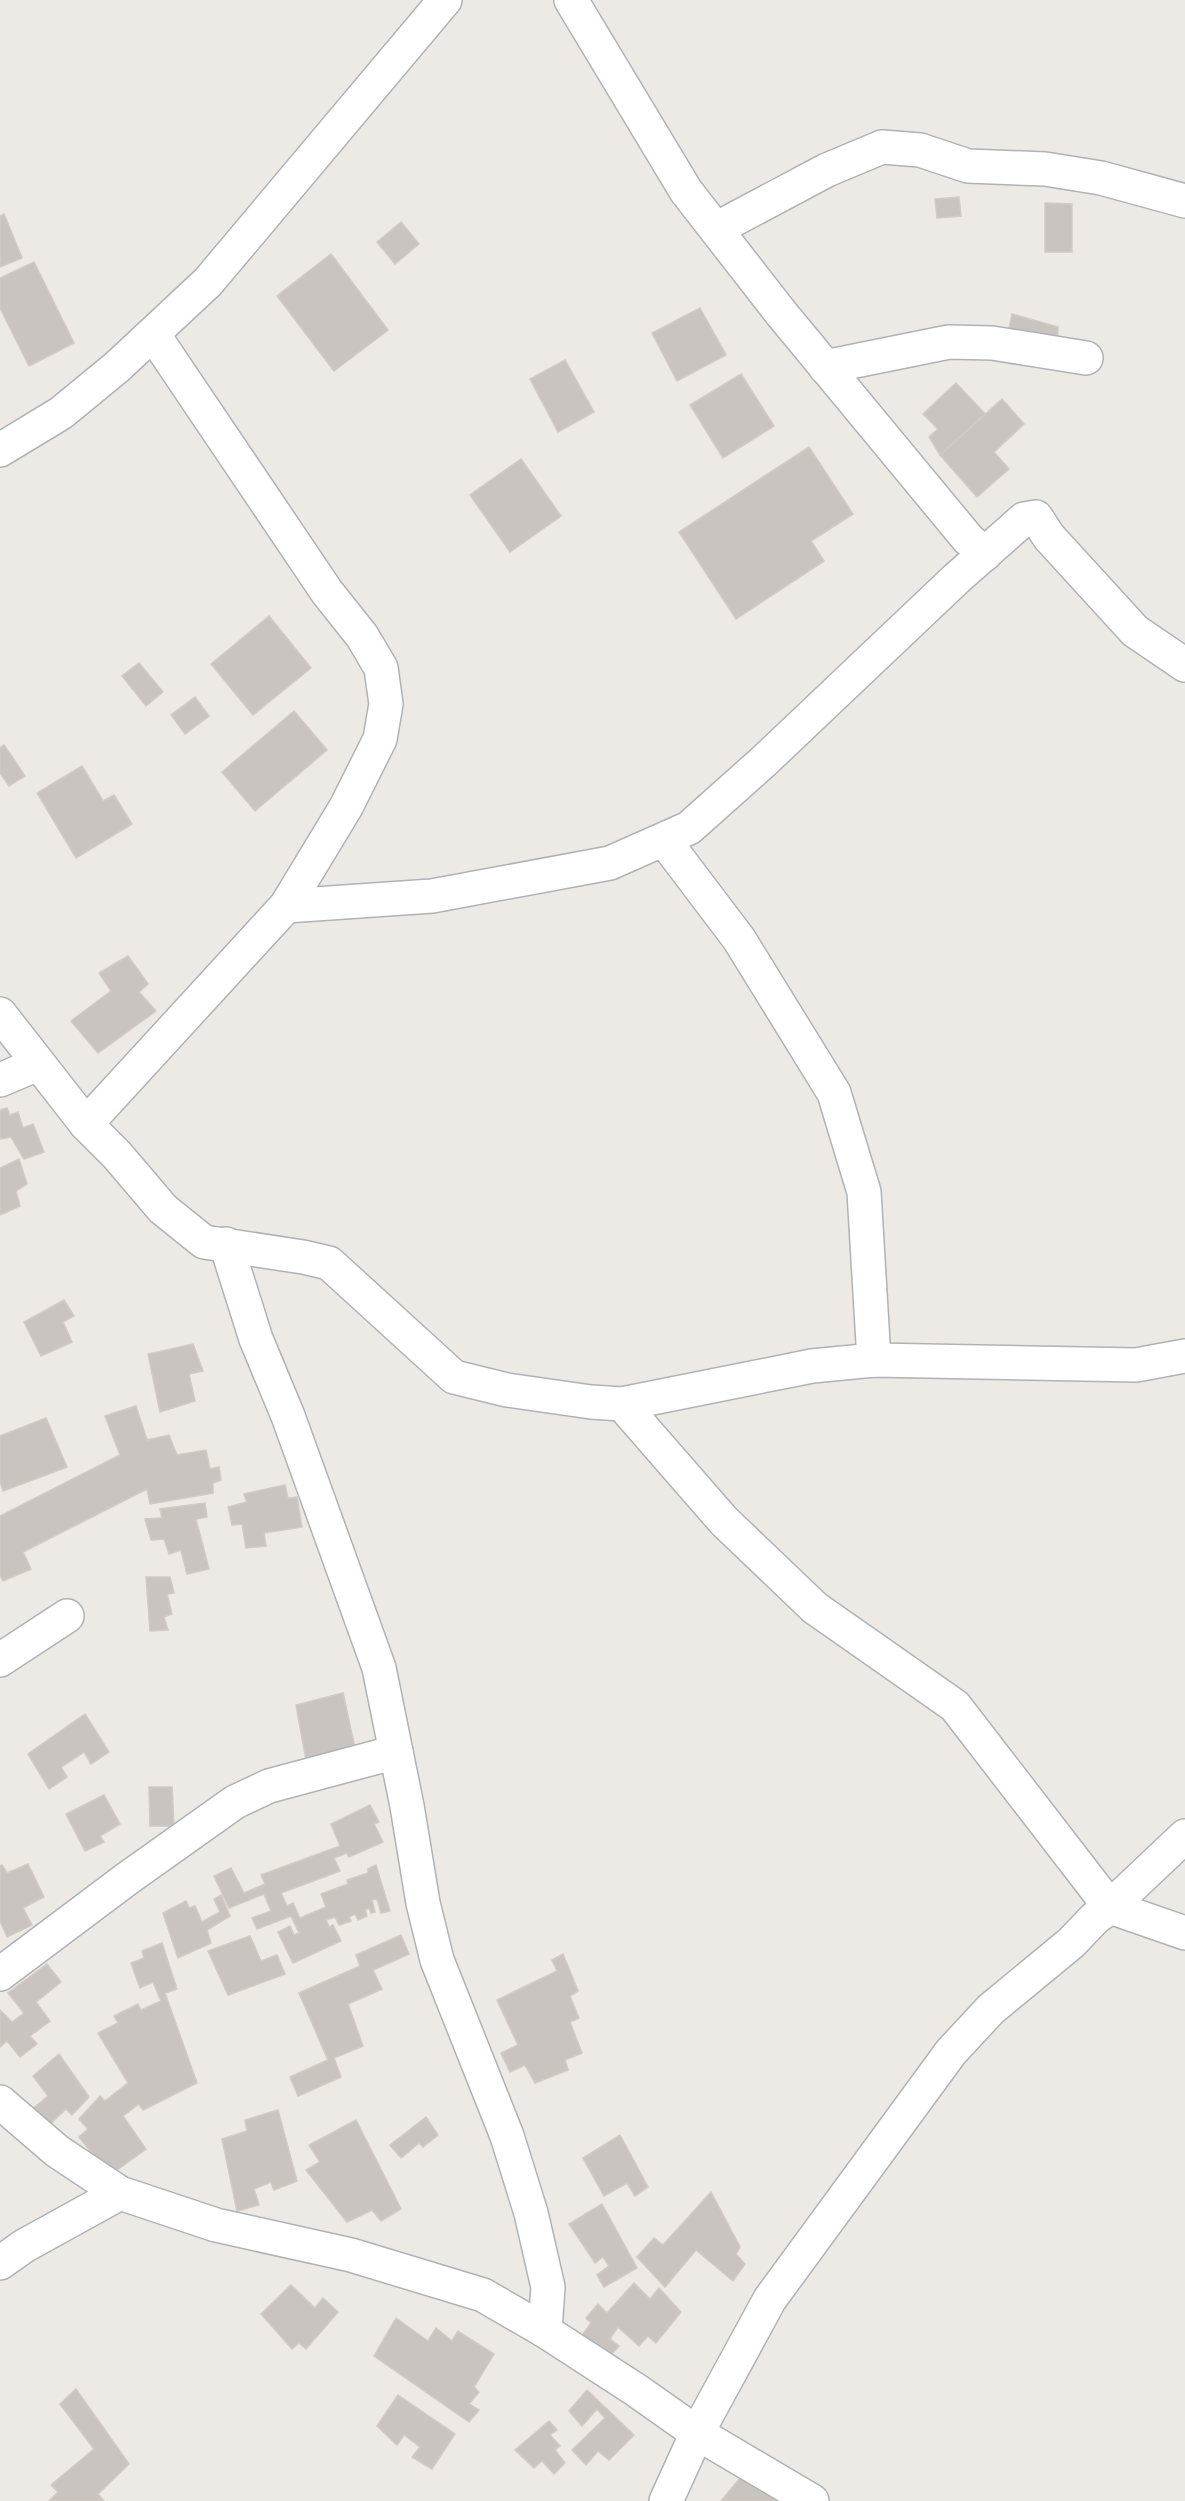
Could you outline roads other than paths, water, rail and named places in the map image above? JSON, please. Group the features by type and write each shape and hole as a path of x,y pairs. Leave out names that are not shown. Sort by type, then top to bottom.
{"street":[{"path":"0,450 61,413 117,367 208,282 445,0"},
{"path":"571,0 686,191 825,367 968,539 985,554"},
{"path":"716,229 827,170 882,147 920,150 968,166 1045,169 1101,178 1185,201"},
{"path":"86,1124 286,906 346,807 380,739 386,704 381,668 362,636 327,592 153,334"},
{"path":"825,367 949,342 992,343 1086,358"},
{"path":"286,906 432,896 610,863 689,828 1024,519 1036,517 1049,537 1135,632 1185,665"},
{"path":"664,840 739,939 834,1093 864,1192 874,1360"},
{"path":"0,1014 86,1124 117,1155 163,1209 204,1242 329,1263 454,1377 507,1390 622,1404 812,1366 874,1360 1136,1365 1185,1356"},
{"path":"0,1080 38,1064"},
{"path":"226,1244 256,1339 288,1416 379,1668 423,1903 437,1960 507,2136 531,2213 548,2287 545,2331"},
{"path":"622,1404 724,1521 815,1608 955,1706 1110,1907 1185,1933"},
{"path":"0,1660 67,1616"},
{"path":"0,1974 128,1878 235,1802 269,1786 396,1752"},
{"path":"666,2501 697,2433 770,2299 951,2052 991,2009 1071,1943 1095,1918 1110,1907 1185,1836"},
{"path":"0,2102 57,2151 120,2193 216,2225 351,2255 483,2295 545,2331 697,2433 812,2501"},
{"path":"0,2263 24,2246 120,2193"}]}
